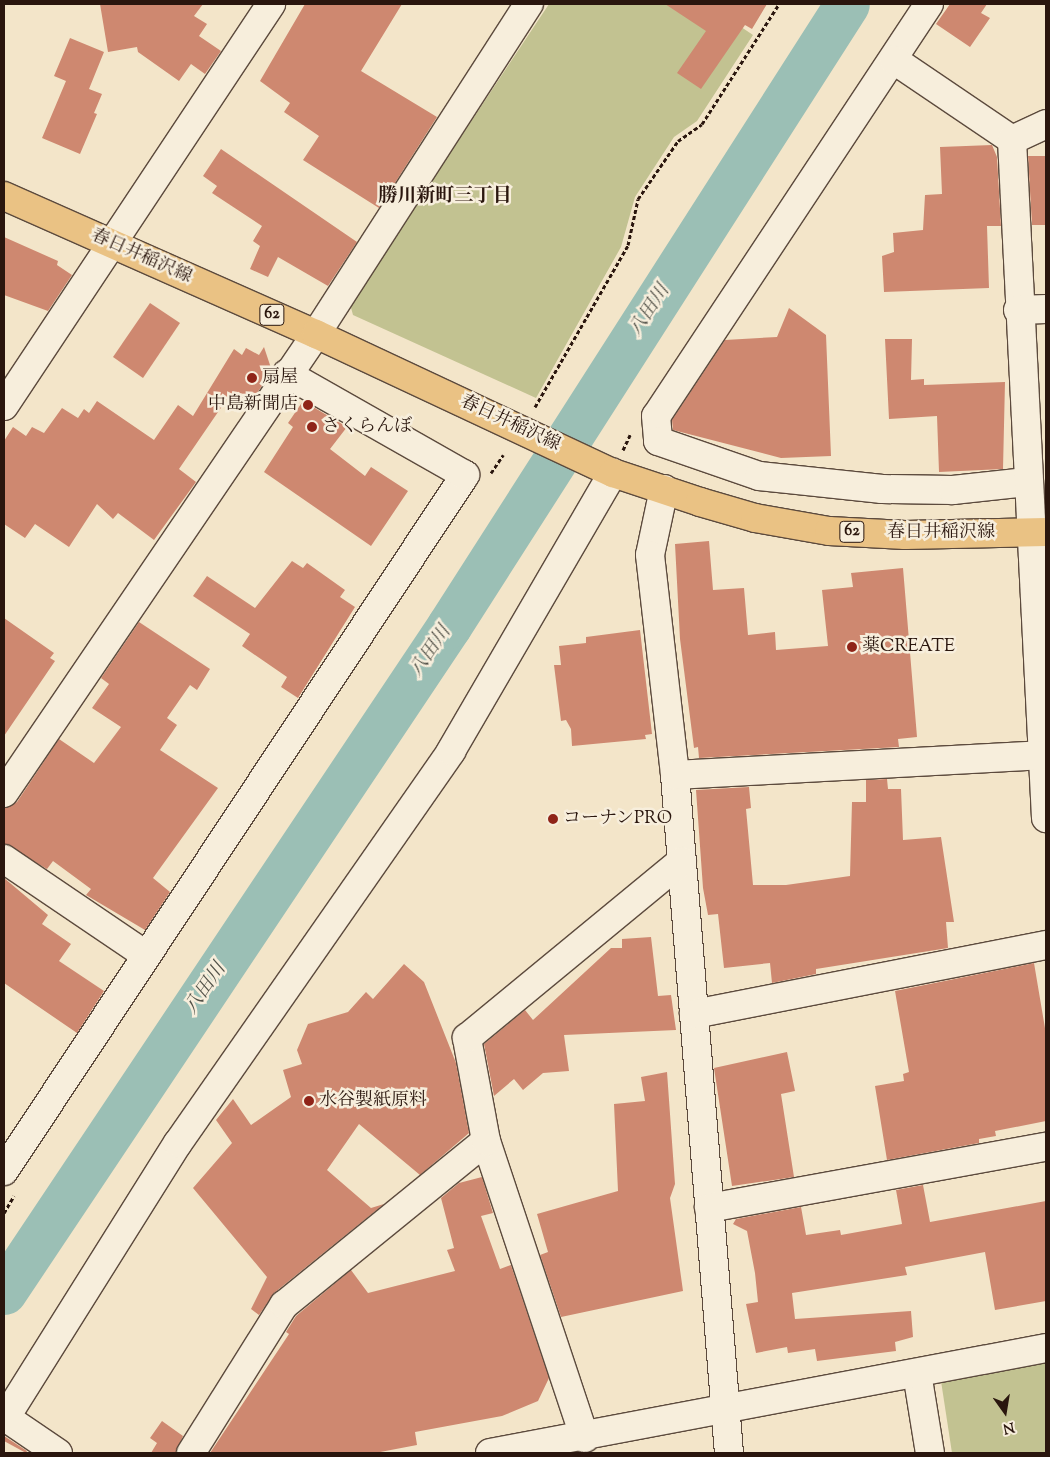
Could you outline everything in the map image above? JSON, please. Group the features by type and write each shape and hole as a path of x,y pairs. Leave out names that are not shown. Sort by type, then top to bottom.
{"main road":[{"name":"春日井稲沢線","path":"4,196 316,334 602,467 664,490 755,518 829,531 905,535 1038,532"}],"street":[{"path":"4,406 271,4"},
{"path":"929,4 894,60 656,416 658,442 759,476 882,489 953,490 1027,482"},
{"path":"4,793 316,334 518,8"},
{"path":"894,60 1012,140"},
{"path":"1012,140 1046,124"},
{"path":"1012,140 1027,482 1038,532 1040,755 1046,818"},
{"path":"1018,310 1046,308"},
{"path":"4,1171 465,475 287,374"},
{"path":"58,1453 5,1418 178,1143 451,751 602,467"},
{"path":"664,490 650,554 675,775 729,1453"},
{"path":"675,775 1040,755"},
{"path":"4,859 146,955"},
{"path":"585,1438 486,1141 466,1038 682,861"},
{"path":"694,1014 1046,945"},
{"path":"191,1453 284,1305 486,1141"},
{"path":"709,1208 1046,1147"},
{"path":"490,1453 585,1438 725,1407 1046,1348"},
{"path":"917,1373 930,1453"}],"path":[{"path":"534,408 628,245 638,198 678,141 702,124 779,4"}],"green space":[{"path":"549,4 707,4 753,35 697,121 674,137 635,197 621,247 536,398 353,315 350,304"},
{"path":"1046,1360 1046,1453 952,1453 941,1381"}],"building":[{"path":"100,4 203,4 194,16 207,24 199,36 221,51 205,74 191,64 179,81 138,52 137,47 108,52"},
{"path":"305,4 402,4 361,71 437,117 379,208 303,160 319,136 284,112 290,103 260,81"},
{"path":"665,4 767,4 752,29 745,25 701,89 677,73 706,31"},
{"path":"950,4 987,4 981,13 990,18 970,47 936,24"},
{"path":"70,38 104,52 89,89 102,94 94,113 97,114 80,154 42,138 66,81 54,76"},
{"path":"992,145 997,157 1001,226 987,226 989,288 884,292 882,256 894,252 893,233 923,230 925,195 942,194 940,147"},
{"path":"221,149 357,242 328,286 278,257 268,277 250,269 260,246 253,241 262,226 212,193 217,186 203,176"},
{"path":"1028,156 1046,156 1046,225 1032,225"},
{"path":"4,237 58,261 57,265 72,275 48,311 4,295"},
{"path":"150,303 180,323 143,378 113,357"},
{"path":"789,308 826,335 831,456 781,458 673,430 672,420 725,340 777,337"},
{"path":"885,339 912,339 911,380 924,379 924,385 1005,382 1003,469 939,472 937,416 889,419"},
{"path":"264,347 272,371 249,405 229,396 179,469 196,482 154,540 118,513 113,519 97,504 69,547 35,524 25,538 4,524 4,441 13,427 26,436 32,427 44,433 62,408 78,418 84,409 89,413 97,401 154,440 178,405 193,416 234,349 242,355 246,348 259,355"},
{"path":"303,401 347,427 330,449 365,476 371,467 408,491 371,546 264,472 293,427 288,423"},
{"path":"709,541 713,590 744,588 748,635 775,632 776,650 828,646 822,590 853,587 851,573 903,568 917,737 898,739 899,747 699,758 698,747 694,748 680,639 675,544"},
{"path":"292,561 303,568 307,563 345,590 340,597 355,607 298,698 281,687 287,677 242,646 250,634 193,596 207,576 255,608"},
{"path":"4,618 54,653 50,658 55,661 4,736"},
{"path":"139,622 210,669 197,690 190,685 167,718 177,725 160,750 218,788 153,878 170,892 145,930 86,895 91,889 53,861 47,869 4,844 4,808 17,802 59,739 94,763 121,727 92,708 109,684 101,678"},
{"path":"640,630 652,734 645,735 646,739 572,746 571,729 566,720 561,721 554,665 561,665 559,646 586,643 586,637"},
{"path":"887,779 888,789 901,789 903,840 941,837 954,922 946,922 948,948 816,969 816,974 772,983 770,963 724,968 718,914 708,915 703,888 696,790 749,787 751,808 746,809 753,885 786,885 850,876 852,802 866,802 866,780"},
{"path":"4,878 48,915 42,924 71,944 59,961 104,991 77,1033 4,983"},
{"path":"651,937 658,996 671,995 676,1030 564,1035 569,1071 543,1073 523,1090 514,1079 494,1096 484,1044 525,1010 533,1020 611,948 622,948 622,939"},
{"path":"1034,963 1046,1034 1046,1121 995,1131 996,1136 979,1139 979,1143 887,1160 875,1086 904,1081 903,1074 909,1072 895,991"},
{"path":"404,964 424,982 456,1063 469,1133 420,1175 359,1124 327,1170 371,1208 384,1204 274,1293 259,1315 251,1309 267,1277 193,1188 232,1143 216,1120 233,1099 251,1125 291,1097 283,1070 302,1064 297,1050 308,1024 348,1012 366,992 373,999"},
{"path":"787,1052 795,1091 781,1094 794,1177 732,1186 714,1068"},
{"path":"667,1072 675,1184 670,1198 683,1291 561,1317 540,1255 548,1252 537,1214 618,1191 614,1104 645,1101 641,1077"},
{"path":"482,1177 493,1213 481,1216 500,1269 511,1265 549,1378 538,1401 502,1416 415,1432 417,1445 375,1453 210,1453 289,1334 286,1332 296,1316 351,1270 368,1293 455,1271 447,1250 454,1248 441,1198 459,1183"},
{"path":"923,1185 930,1222 1046,1201 1046,1301 995,1310 985,1252 905,1267 907,1275 792,1293 795,1319 911,1311 913,1337 895,1342 896,1351 817,1361 815,1349 788,1353 787,1347 756,1353 746,1304 758,1302 755,1273 747,1231 733,1224 736,1219 801,1207 806,1235 840,1230 841,1235 902,1224 896,1190"},
{"path":"162,1421 183,1436 176,1453 151,1453 157,1443 150,1438"},
{"path":"4,1436 27,1451 26,1453 4,1441"}],"waterway":[{"name":"八田川","path":"4,1292 449,626 847,4"}],"place":[{"name":"扇屋","path":"252,378"},
{"name":"中島新聞店","path":"308,405"},
{"name":"さくらんぼ","path":"312,427"},
{"name":"薬CREATE","path":"852,647"},
{"name":"コーナンPRO","path":"553,819"},
{"name":"水谷製紙原料","path":"309,1101"}],"district":[{"name":"勝川新町三丁目","path":"445,197"}]}
